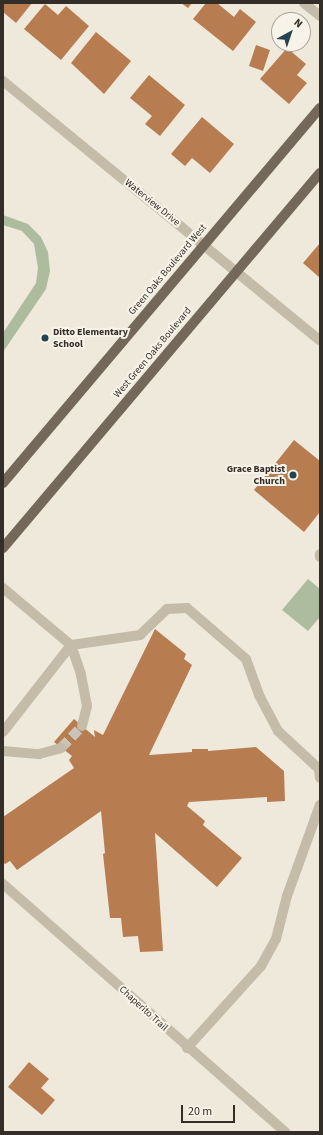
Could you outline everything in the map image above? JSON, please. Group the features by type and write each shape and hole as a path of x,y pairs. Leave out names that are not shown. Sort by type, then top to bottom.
{"main road":[{"name":"Green Oaks Boulevard West","path":"3,483 320,108"},
{"name":"West Green Oaks Boulevard","path":"3,548 320,173"}],"street":[{"path":"304,3 320,16"},
{"name":"Waterview Drive","path":"3,81 320,340"},
{"path":"3,588 71,645 81,674 87,706 82,726"},
{"path":"3,732 71,645 140,635 167,609 187,608 246,659 259,695 278,731 319,769 320,778"},
{"path":"3,751 39,754 61,748"},
{"path":"187,1048 261,966 276,939 287,896 320,805"},
{"name":"Chaperito Trail","path":"3,884 187,1048 285,1132"}],"green space":[{"path":"3,215 28,224 41,237 48,252 50,271 46,289 3,352 3,333 36,283 38,268 34,244 22,231 3,225"},
{"path":"308,579 320,589 320,617 308,631 282,610"}],"building":[{"path":"3,3 32,3 16,23 3,12"},
{"path":"181,3 192,3 188,8"},
{"path":"206,3 217,3 234,17 240,9 256,22 233,51 193,19"},
{"path":"45,4 58,15 66,6 89,26 61,60 24,29"},
{"path":"96,32 131,61 104,94 71,63"},
{"path":"256,45 270,50 263,71 249,66"},
{"path":"284,52 292,52 306,64 297,75 307,83 289,104 260,79"},
{"path":"149,75 185,105 160,136 145,124 152,116 130,98"},
{"path":"202,117 234,144 210,173 192,158 185,166 171,154"},
{"path":"320,243 320,278 303,263"},
{"name":"Grace Baptist Church","path":"294,440 320,461 320,512 304,532 254,490"},
{"path":"155,629 186,654 184,659 192,665 149,755 192,752 192,749 208,749 208,751 256,747 284,771 285,801 267,802 267,797 189,802 187,806 205,821 203,825 242,858 217,887 155,833 163,951 140,952 138,936 123,937 121,918 110,918 103,854 105,853 101,811 17,870 10,861 5,864 3,862 3,817 74,768 69,760 72,756 54,742 74,719 95,737 94,730 103,735"},
{"path":"29,1062 49,1079 41,1088 55,1100 42,1115 8,1087"}],"tunnel":[{"path":"61,748 82,726"}],"place":[{"name":"Ditto Elementary School","path":"45,338"},
{"name":"Grace Baptist Church","path":"293,475"}]}
